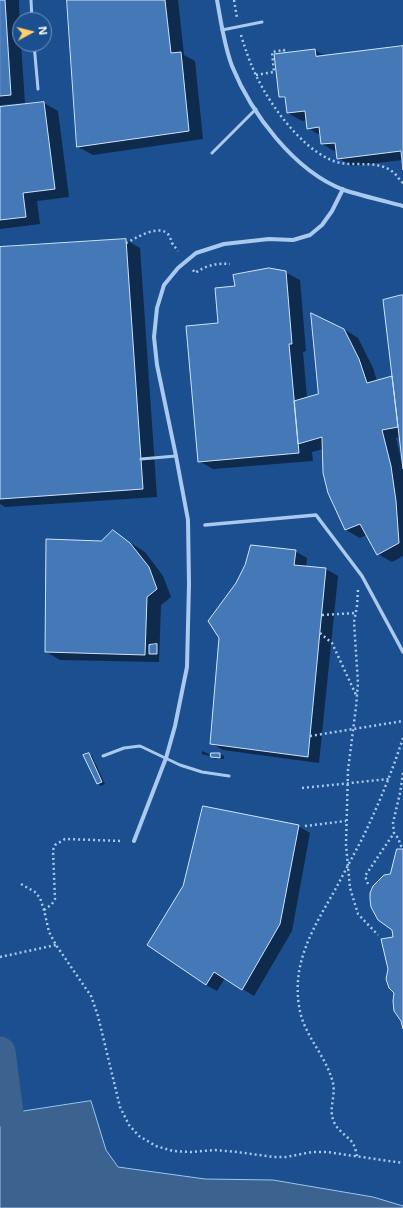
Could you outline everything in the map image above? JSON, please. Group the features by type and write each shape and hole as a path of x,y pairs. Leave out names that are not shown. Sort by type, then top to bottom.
{"street":[{"path":"217,0 222,30 231,64 241,86 278,142 306,168 323,179 343,189 403,206"},
{"path":"134,842 166,758 175,726 187,667 189,584 188,520 156,364 154,337 157,308 164,285 178,268 196,254 224,244 269,239 293,240 310,235 322,225 329,216 343,189"},
{"path":"205,525 316,515 362,576 403,652"}],"lane":[{"path":"31,0 32,12"},
{"path":"222,30 262,22"},
{"path":"35,52 38,89"},
{"path":"212,153 256,109"},
{"path":"141,458 176,456"},
{"path":"103,756 124,748 140,746 180,765 202,772 229,776"}],"path":[{"path":"234,0 238,20"},
{"path":"241,35 251,65 268,96 284,120 314,150 332,160 348,164 376,165 387,168 394,172 403,183"},
{"path":"256,75 274,72 272,52 284,50 284,52"},
{"path":"126,243 144,233 156,231 164,232 170,236 178,251"},
{"path":"193,270 195,274 211,264 230,264"},
{"path":"358,583 354,622 358,683 348,770 346,845 350,888 358,914 378,935"},
{"path":"322,615 356,613"},
{"path":"320,633 332,643 357,697"},
{"path":"310,736 403,721"},
{"path":"357,1156 353,1143 339,1129 333,1118 331,1110 334,1091 330,1074 310,1038 301,1016 297,991 299,969 303,951 363,836 389,779 403,738"},
{"path":"403,773 402,794 393,823 394,833 403,848"},
{"path":"302,788 389,779"},
{"path":"305,826 346,821"},
{"path":"368,884 365,876 394,833"},
{"path":"44,910 52,904 55,899 53,850 55,845 65,839 71,838 134,842"},
{"path":"21,884 35,892 40,898 49,932 56,945 91,996 98,1016 120,1107 128,1125 139,1136 156,1146 173,1151 191,1152 215,1150 274,1157 286,1157 312,1152 327,1152 403,1163"},
{"path":"0,957 56,945"}],"water":[{"path":"91,1101 106,1150 118,1167 205,1179 273,1180 373,1197 403,1206 403,1208 0,1208 0,1115"}],"building":[{"path":"0,0 5,0 11,95 0,96"},
{"path":"67,0 165,0 171,53 181,52 189,131 77,147"},
{"path":"403,46 403,170 401,151 337,159 335,143 321,144 319,127 307,129 305,111 287,113 285,97 279,97 274,54 315,49 316,56"},
{"path":"44,102 55,189 23,193 26,217 0,220 0,107"},
{"path":"126,239 143,489 0,499 0,247"},
{"path":"269,268 286,271 292,344 289,344 299,453 198,462 186,326 218,323 215,288 235,286 233,275"},
{"path":"403,295 403,469 383,300"},
{"path":"311,313 344,329 359,359 367,383 392,376 398,427 382,430 391,466 396,501 399,543 377,555 360,524 345,530 328,493 323,473 322,437 298,444 294,401 318,394"},
{"path":"113,530 130,543 149,567 157,589 147,597 145,655 45,652 46,539 101,541"},
{"path":"251,545 296,550 294,565 326,568 308,757 210,744 219,638 208,621 236,583 245,565"},
{"path":"157,644 157,654 149,654 149,645"},
{"path":"89,753 102,782 97,784 83,755"},
{"path":"211,753 220,753 220,758 211,757"},
{"path":"203,806 299,825 280,924 242,990 214,972 206,985 147,945 183,886"},
{"path":"397,849 403,849 403,1029 401,1021 394,1011 394,993 389,988 386,979 388,969 381,939 393,937 392,930 378,920 371,907 370,899 370,893 373,886 384,875 390,874"}],"waterway":[{"path":"0,1052 8,1113"}]}
